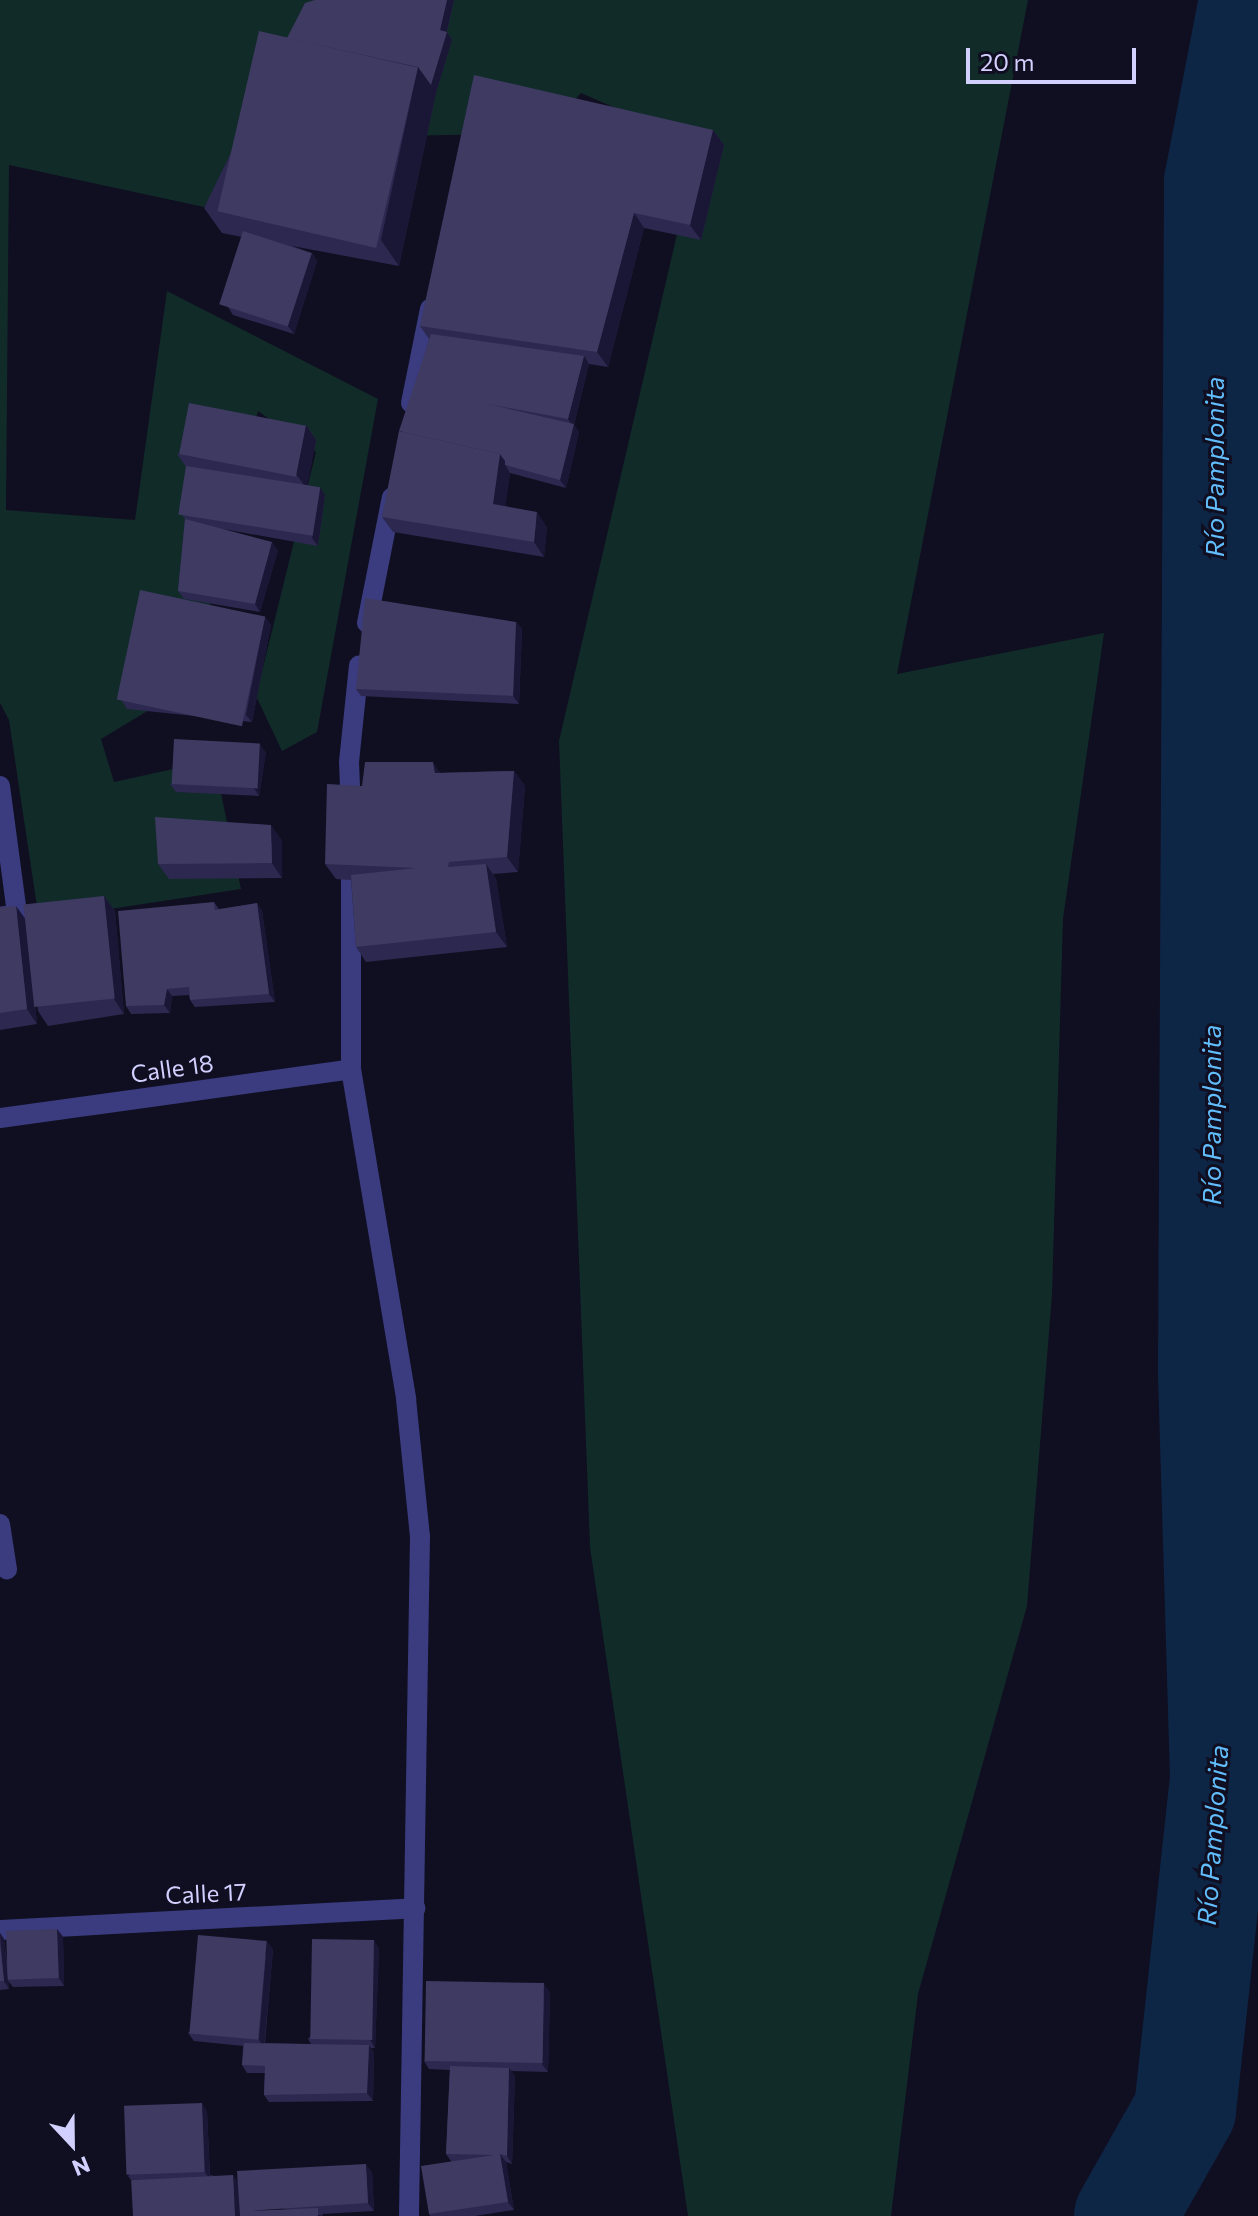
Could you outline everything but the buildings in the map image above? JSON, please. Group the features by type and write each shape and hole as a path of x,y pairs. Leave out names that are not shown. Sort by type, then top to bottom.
{"street":[{"path":"406,430 433,295"},
{"path":"397,474 360,654 349,762 351,1069 406,1399 420,1536 409,2216"},
{"path":"0,786 17,914 0,917"},
{"name":"Calle 18","path":"0,1118 351,1069"},
{"path":"0,1524 7,1569"},
{"name":"Calle 17","path":"0,1930 415,1908"}],"green space":[{"path":"0,0 1028,0 897,674 1104,633 1063,919 1052,1295 1027,1606 918,1994 891,2216 688,2216 590,1547 559,741 698,144 581,93 545,133 249,139 204,207 9,165 6,510 135,520 167,291 378,399 317,732 282,751 256,696 316,452 258,411 227,523 194,683 101,739 114,782 214,760 241,889 39,920 9,720 0,703"}],"waterway":[{"name":"Río Pamplonita","path":"1125,2216 1185,2110 1221,1778 1209,1371 1215,182 1250,0"}]}
